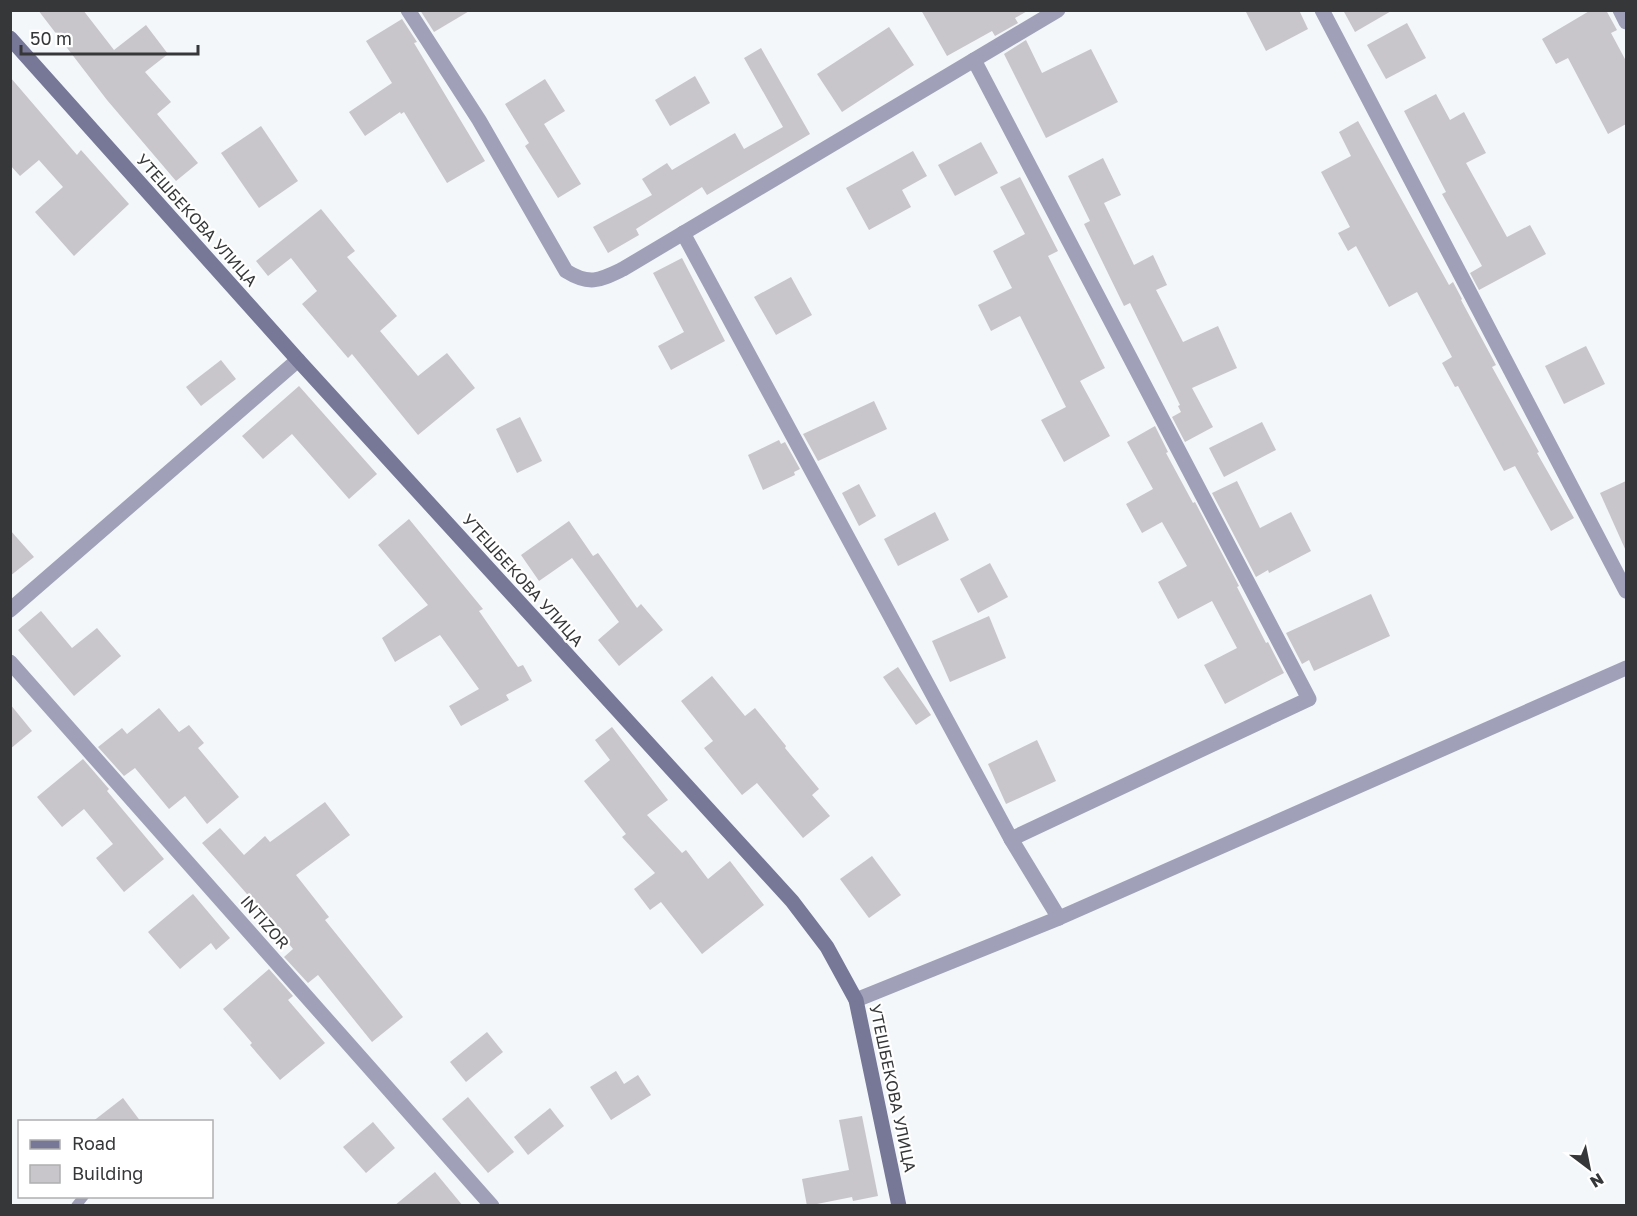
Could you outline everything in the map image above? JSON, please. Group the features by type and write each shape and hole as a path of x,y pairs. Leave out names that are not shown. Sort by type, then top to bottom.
{"main road":[{"name":"УТЕШБЕКОВА УЛИЦА","path":"10,38 298,360 792,901 827,947 856,1000 899,1206"}],"street":[{"path":"408,10 479,120 566,271 579,279 600,280 623,269 1058,10"},
{"path":"1322,10 1626,591"},
{"path":"1620,10 1626,22"},
{"path":"974,60 1309,699 1011,839"},
{"path":"682,233 1011,839 1059,918"},
{"path":"10,610 298,360"},
{"name":"INTIZOR","path":"10,662 492,1206"},
{"path":"856,1000 1059,918 1626,668"}],"building":[{"path":"38,10 83,10 114,50 146,25 168,54 145,72 171,102 157,114 198,163 176,181 107,100"},
{"path":"420,10 471,10 434,32"},
{"path":"921,10 1029,10 1015,18 1018,23 995,36 992,31 947,56"},
{"path":"1245,10 1299,10 1308,29 1266,51"},
{"path":"1343,10 1393,10 1355,32"},
{"path":"1591,10 1606,10 1617,30 1611,33 1626,61 1626,124 1608,134 1568,58 1556,64 1542,39"},
{"path":"402,19 485,161 447,183 404,112 401,114 400,112 365,136 349,112 392,83 366,41"},
{"path":"1407,23 1426,58 1386,79 1367,45"},
{"path":"889,27 914,65 842,112 817,74"},
{"path":"1026,40 1042,73 1091,49 1118,102 1046,138 1004,54"},
{"path":"761,48 810,134 707,195 702,187 636,229 639,235 608,253 593,227 652,195 642,179 667,163 672,170 735,133 744,149 783,127 744,58"},
{"path":"695,76 710,103 670,126 655,100"},
{"path":"10,77 77,155 81,150 129,204 74,256 35,212 63,187 39,160 20,176 10,165"},
{"path":"545,79 565,111 544,124 581,184 558,198 525,146 529,143 505,104"},
{"path":"1436,94 1450,120 1464,112 1486,153 1466,163 1507,237 1530,225 1546,254 1479,290 1470,273 1482,266 1442,194 1446,192 1404,111"},
{"path":"1358,121 1449,285 1453,282 1496,365 1492,367 1574,518 1551,531 1515,466 1504,471 1458,386 1455,387 1442,363 1452,357 1417,292 1389,307 1356,246 1348,251 1338,233 1350,227 1321,172 1351,156 1339,132"},
{"path":"261,126 298,181 259,208 221,153"},
{"path":"981,142 998,173 955,196 938,165"},
{"path":"913,151 927,176 902,190 911,207 869,230 846,188"},
{"path":"1103,158 1121,195 1104,203 1134,265 1153,255 1167,285 1156,290 1183,342 1218,326 1237,368 1192,388 1213,427 1185,442 1172,417 1181,412 1178,406 1180,405 1130,303 1124,306 1084,224 1090,221 1068,176"},
{"path":"1020,177 1058,251 1048,256 1105,368 1080,381 1110,436 1064,462 1041,420 1066,407 1020,316 991,331 978,305 1012,288 993,251 1025,234 1000,187"},
{"path":"321,209 355,251 347,257 397,316 380,331 418,376 447,353 475,388 418,435 352,354 348,358 302,304 317,291 291,258 268,276 256,261"},
{"path":"682,258 725,341 671,370 658,346 684,332 653,273"},
{"path":"791,277 812,315 776,335 754,297"},
{"path":"1586,346 1605,384 1564,404 1545,366"},
{"path":"221,360 236,379 201,406 186,387"},
{"path":"299,386 377,474 349,499 292,434 263,459 242,436"},
{"path":"874,401 887,429 818,461 803,434"},
{"path":"520,417 542,461 517,473 496,429"},
{"path":"1262,422 1276,450 1224,477 1209,448"},
{"path":"1155,426 1168,452 1166,453 1193,503 1195,502 1266,643 1268,642 1284,673 1225,704 1204,665 1237,648 1212,601 1178,619 1158,582 1187,566 1162,522 1142,533 1126,504 1153,489 1127,442"},
{"path":"779,440 781,444 785,442 800,469 794,472 795,475 763,490 748,455"},
{"path":"1237,481 1260,528 1291,512 1311,551 1269,573 1268,570 1256,577 1212,493"},
{"path":"1626,481 1626,551 1600,493"},
{"path":"859,484 876,516 859,526 842,493"},
{"path":"935,512 949,540 898,566 884,539"},
{"path":"409,519 483,609 479,611 518,667 523,665 532,681 506,695 509,700 461,726 449,706 479,689 440,635 395,662 382,638 428,605 378,545"},
{"path":"569,521 593,556 598,553 637,608 641,604 663,630 619,666 598,640 619,622 572,558 539,581 521,555"},
{"path":"10,530 34,557 10,576"},
{"path":"990,563 1008,597 978,613 960,579"},
{"path":"1371,594 1390,636 1314,671 1309,660 1302,664 1286,633"},
{"path":"41,611 72,648 97,628 121,656 74,696 18,630"},
{"path":"989,616 1006,658 950,682 932,641"},
{"path":"898,667 931,715 916,725 883,677"},
{"path":"712,676 745,716 755,708 819,789 812,795 830,816 803,838 757,783 742,795 704,748 713,741 681,701"},
{"path":"10,704 32,731 10,749"},
{"path":"159,708 179,732 189,725 204,743 198,748 239,797 207,824 185,796 169,809 135,768 124,776 98,747 122,728 127,734"},
{"path":"612,727 668,800 647,815 682,853 686,850 708,879 730,861 764,905 702,954 661,902 650,910 634,889 655,873 622,837 626,834 584,781 610,760 595,740"},
{"path":"1037,740 1056,781 1006,804 988,764"},
{"path":"83,759 164,859 124,892 96,858 113,844 84,809 62,827 37,797"},
{"path":"325,802 350,835 296,875 329,917 325,920 403,1017 372,1042 318,975 308,983 284,957 293,949 255,901 202,843 220,828 244,855 265,836 270,842"},
{"path":"872,856 901,895 869,918 840,879"},
{"path":"193,894 230,938 216,950 211,943 180,969 148,932"},
{"path":"269,969 293,996 288,1000 325,1043 280,1080 223,1009"},
{"path":"487,1032 503,1052 466,1082 450,1062"},
{"path":"616,1071 624,1084 638,1075 651,1095 611,1120 590,1087"},
{"path":"468,1097 514,1152 488,1173 442,1119"},
{"path":"123,1098 140,1120 95,1120"},
{"path":"550,1108 564,1126 528,1155 514,1137"},
{"path":"862,1116 878,1196 853,1201 852,1197 807,1206 802,1179 849,1170 839,1120"},
{"path":"373,1122 395,1148 366,1173 343,1147"},
{"path":"435,1172 463,1206 394,1206"}]}
